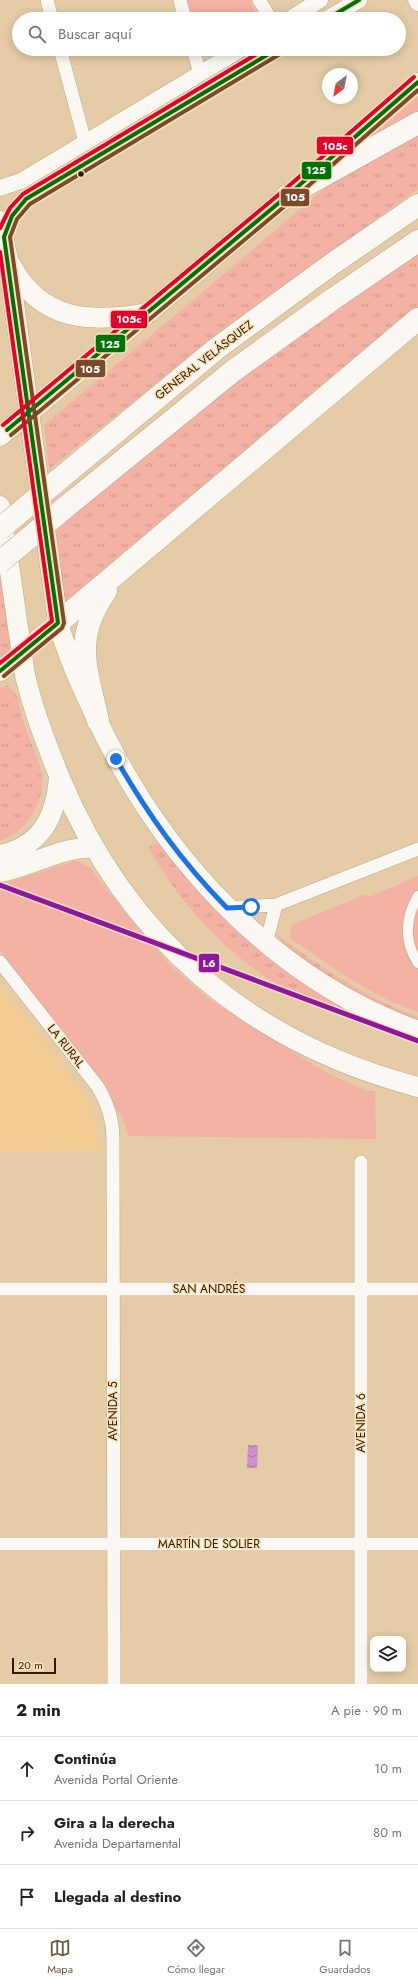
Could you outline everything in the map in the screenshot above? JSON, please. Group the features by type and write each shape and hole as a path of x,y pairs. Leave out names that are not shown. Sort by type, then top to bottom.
{"highway":[{"path":"287,196 418,123"},
{"name":"GENERAL VELÁSQUEZ","path":"0,529 216,349 332,264 418,205"},
{"path":"0,562 233,371 333,299 418,241"},
{"path":"58,624 418,319"},
{"path":"98,721 86,669 84,641 86,631 98,603 119,572"}],"main road":[{"path":"0,436 287,196 418,82"},
{"path":"2,229 8,260 30,412 58,624 67,651 107,741 127,778 171,845 227,908 266,944 302,970 352,1002 377,1015 418,1031"},
{"path":"8,260 14,272 31,292 62,312 86,318 98,319 121,318 148,313"},
{"path":"0,506 21,653 25,675 39,723 59,777 71,803 94,848 118,885 156,934 184,963 225,995 265,1023 314,1050 365,1072 418,1088"},
{"path":"0,671 58,624"},
{"path":"0,855 25,846 43,830 50,819 55,804 59,777"},
{"path":"0,872 26,866 78,848 94,848"}],"street":[{"path":"47,0 50,12"},
{"path":"180,0 183,12"},
{"path":"259,0 266,12"},
{"path":"301,12 320,0"},
{"path":"339,12 359,0"},
{"path":"416,0 418,4"},
{"path":"62,56 85,142"},
{"path":"195,56 200,74"},
{"path":"0,188 20,181 230,56"},
{"path":"2,229 6,229 12,214 26,199 265,56"},
{"path":"227,908 276,905 418,849"},
{"path":"418,896 410,913 407,934 410,947 418,963"},
{"path":"266,944 276,905"},
{"name":"LA RURAL","path":"0,962 98,1087 109,1107 113,1138"},
{"name":"AVENIDA 5","path":"113,1138 114,1684"},
{"name":"AVENIDA 6","path":"361,1162 362,1684"},
{"name":"SAN ANDRÉS","path":"0,1289 418,1289"},
{"name":"MARTÍN DE SOLIER","path":"0,1544 418,1544"}],"shaded area":[{"path":"0,985 91,1103 101,1151 0,1152"}],"green space":[{"path":"186,0 250,0 255,12 189,12"},
{"path":"418,97 418,111 367,140"},
{"path":"418,132 418,189 239,318 49,469 44,425 339,176"},
{"path":"418,254 418,310 64,607 54,530 233,383"},
{"path":"0,570 13,648 0,658"},
{"path":"7,686 11,688 17,696 27,733 40,767 42,789 39,801 26,824 10,837 0,841 0,688"},
{"path":"158,843 170,859 221,914 396,1031 390,1032 351,1020 313,1004 287,991 240,958 218,939 180,896 148,847"},
{"path":"74,861 80,862 90,868 146,938 172,967 208,998 325,1072 368,1091 375,1091 376,1139 129,1136 122,1116 0,950 0,885"},
{"path":"418,876 418,1012 384,998 351,980 290,938 291,925 366,894 369,897"},
{"path":"278,935 345,981 381,1001 418,1017 418,1022 353,993 283,945"}],"water":[{"path":"248,1445 258,1445 257,1468 247,1468"}],"transit line":[{"name":"125","path":"339,12 359,0"},
{"name":"105c","path":"0,228 10,208 23,194 253,56"},
{"name":"125","path":"0,671 58,623 4,237 12,216 26,199 265,56"},
{"name":"105","path":"4,676 62,628 64,623 10,237 17,219 30,204 277,56"},
{"name":"105c","path":"3,425 283,191 414,77"},
{"name":"125","path":"7,430 287,196 418,82"},
{"name":"105","path":"11,435 291,201 418,90"},
{"name":"105c","path":"0,252 52,621 0,663"},
{"name":"L6","path":"0,885 418,1041"}],"route":[{"path":"116,759 142,802 171,845 206,886 227,908 251,907"}]}
